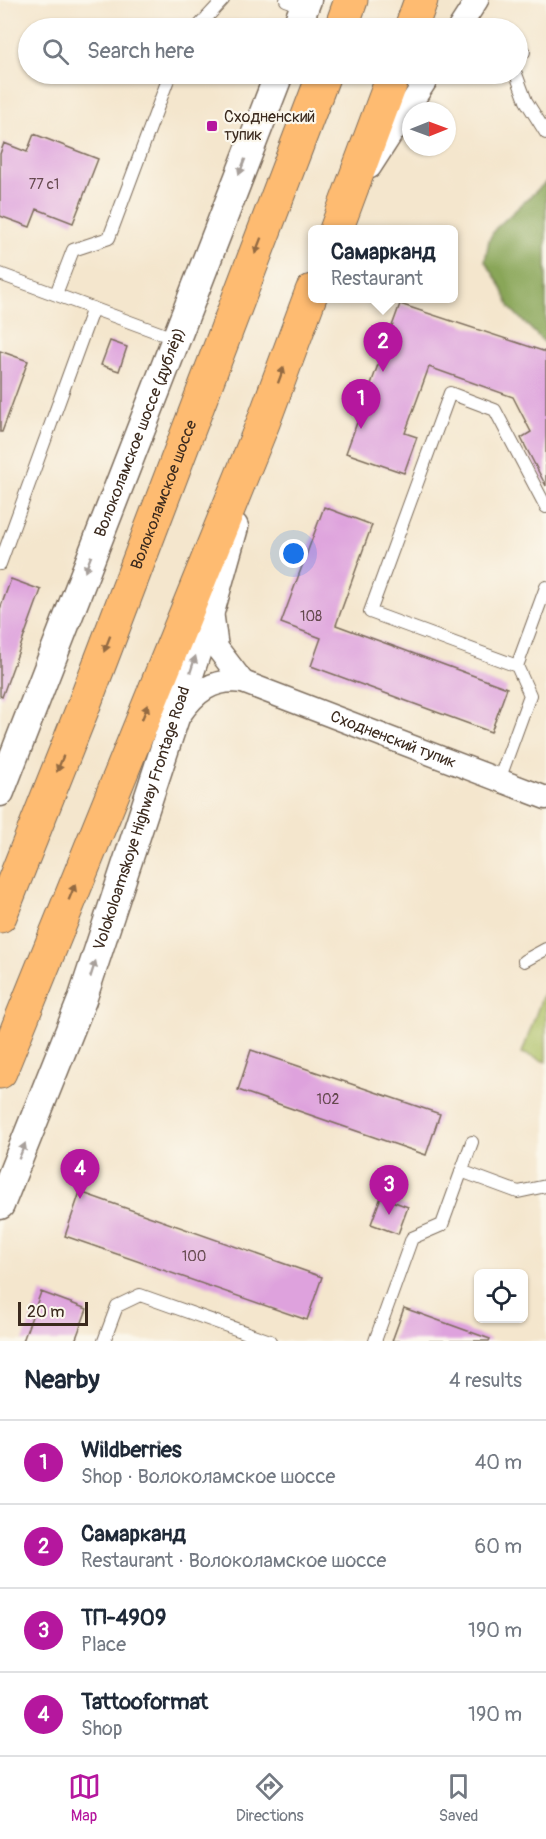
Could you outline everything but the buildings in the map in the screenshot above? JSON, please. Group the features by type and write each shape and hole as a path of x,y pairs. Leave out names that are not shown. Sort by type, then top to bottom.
{"main road":[{"path":"345,18 351,0"},
{"path":"415,18 421,0"},
{"name":"Волоколамское шоссе","path":"0,916 82,710 320,84"},
{"path":"339,219 390,84"},
{"path":"0,1072 264,423 308,302"}],"street":[{"path":"465,18 477,0"},
{"name":"Волоколамское шоссе (дублёр)","path":"0,792 275,84"},
{"path":"339,219 424,84"},
{"name":"Volokoloamskoye Highway Frontage Road","path":"0,1205 82,1000 212,605 264,423"},
{"path":"212,605 217,648 243,681"},
{"name":"Сходненский тупик","path":"173,727 193,697 204,687 228,680 243,681 546,798"}],"lane":[{"path":"207,18 224,0"},
{"path":"56,294 72,250 109,238 166,84"},
{"path":"520,84 526,101 546,133"},
{"path":"0,274 176,339"},
{"path":"0,564 93,308"},
{"path":"517,666 370,612 450,393 495,410 546,507"},
{"path":"499,780 530,695 517,666 546,587"},
{"path":"524,961 546,949"},
{"path":"375,1341 412,1238 442,1225 472,1142"},
{"path":"461,1171 518,1192 546,1186"},
{"path":"104,1341 117,1306 140,1295 270,1341"}],"green space":[{"path":"546,182 546,344 510,308 501,286 485,261 489,240 495,229"},
{"path":"546,986 546,1062 522,1053"}],"place":[{"name":"Сходненский тупик","path":"212,126"},
{"name":"Самарканд","path":"383,372"},
{"name":"Wildberries","path":"361,429"},
{"name":"Tattooformat","path":"80,1199"},
{"name":"ТП-4909","path":"389,1215"}]}
